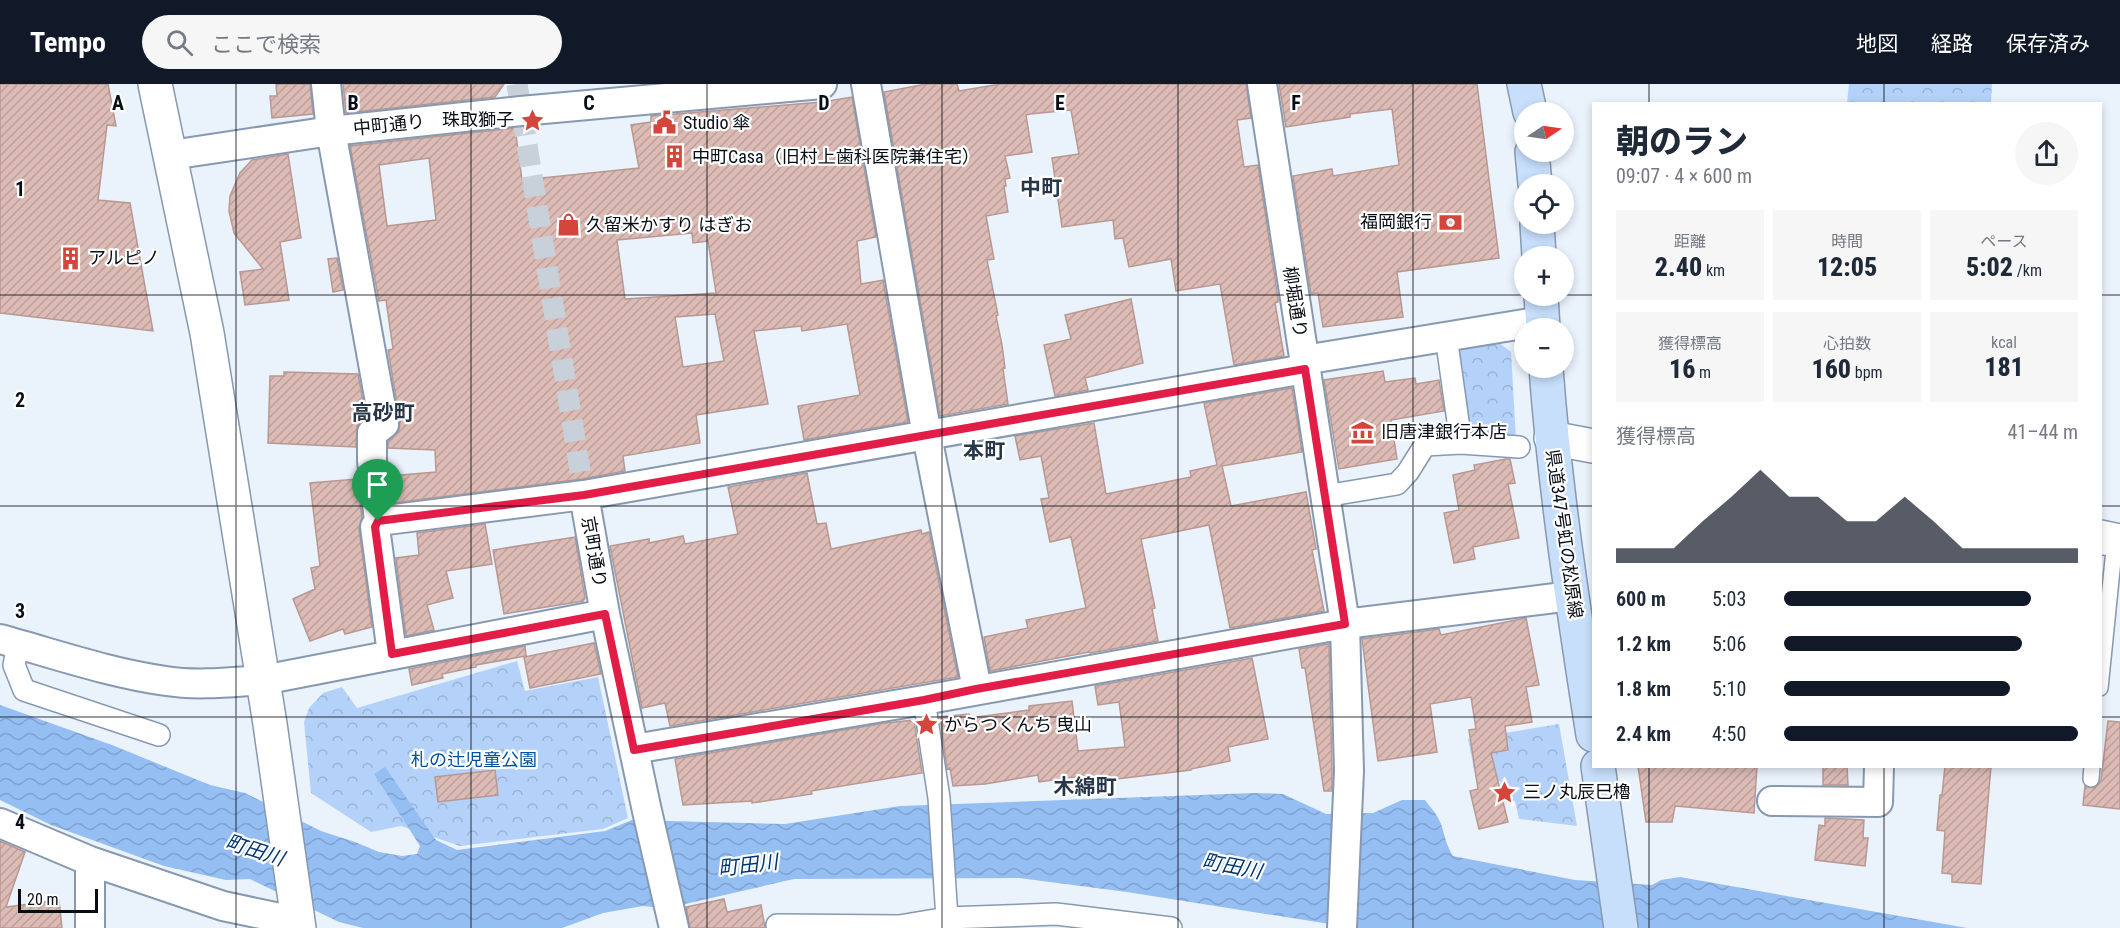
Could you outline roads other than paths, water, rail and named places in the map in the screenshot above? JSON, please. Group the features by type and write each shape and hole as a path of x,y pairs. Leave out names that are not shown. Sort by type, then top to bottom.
{"main road":[{"path":"1524,84 1528,102"},
{"name":"県道347号虹の松原線","path":"1547,378 1551,438 1571,596 1592,729"},
{"path":"1598,768 1621,928"}],"street":[{"path":"0,823 90,861 223,906 298,919 270,724 207,333 155,84"},
{"path":"326,84 332,131 384,424 372,434 372,461 378,521 375,527 392,654"},
{"name":"中町通り","path":"171,155 332,131 757,87 822,84"},
{"path":"866,84 927,436 976,689"},
{"name":"柳堀通り","path":"1262,84 1345,624 1349,771 1342,928"},
{"path":"378,521 584,495 927,436 1304,364 1542,315"},
{"path":"1446,336 1461,443"},
{"path":"1551,438 1592,446"},
{"path":"1325,496 1397,484 1408,472 1425,445 1461,443 1519,447"},
{"name":"京町通り","path":"584,495 605,614 672,919"},
{"path":"634,750 1345,624 1571,596"},
{"path":"159,735 24,690 14,665 9,642 120,673 168,682 209,684 263,680 605,614"},
{"path":"924,700 939,798 947,918"},
{"path":"1772,801 1878,802 1879,768"},
{"path":"90,861 90,928"},
{"path":"777,925 899,926 947,918 1009,922 1056,914 1171,928"}],"lane":[{"path":"2102,663 2112,539"}],"water":[{"name":"町田川","path":"0,705 112,745 210,785 245,793 321,831 379,852 402,856 417,854 420,846 374,774 385,767 436,840 457,850 605,831 632,820 785,824 900,806 1255,793 1283,794 1326,814 1373,813 1402,800 1425,800 1439,820 1453,856 1575,880 1652,885 1661,880 1680,877 1967,928 1355,928 1127,892 1019,878 794,879 670,909 643,906 603,913 562,928 363,928 339,922 250,879 226,880 164,866 51,825 0,800"}],"tunnel":[{"path":"517,84 584,495"}],"place":[{"name":"珠取獅子","path":"532,120"},
{"name":"Studio 傘","path":"665,123"},
{"name":"中町Casa（旧村上歯科医院兼住宅）","path":"674,157"},
{"name":"福岡銀行","path":"1450,222"},
{"name":"久留米かすり はぎお","path":"568,225"},
{"name":"アルピノ","path":"70,258"},
{"name":"旧唐津銀行本店","path":"1363,432"},
{"name":"からつくんち 曳山","path":"926,725"},
{"name":"三ノ丸辰巳櫓","path":"1505,792"}],"district":[{"name":"中町","path":"1041,188"},
{"name":"高砂町","path":"383,413"},
{"name":"本町","path":"984,451"},
{"name":"木綿町","path":"1085,787"}],"park label":[{"name":"札の辻児童公園","path":"474,760"}]}
